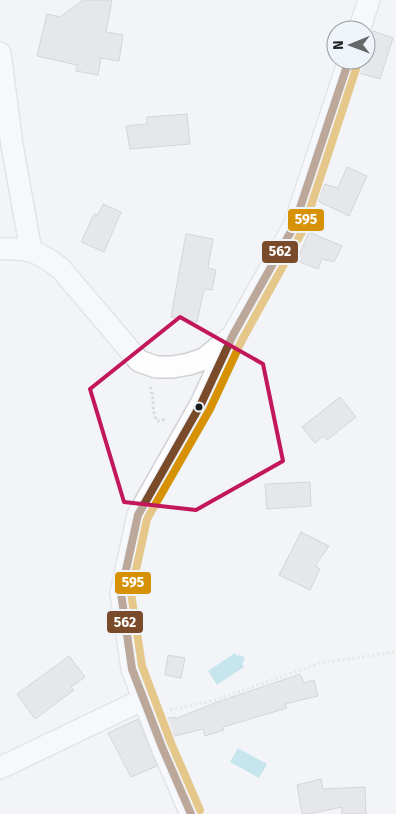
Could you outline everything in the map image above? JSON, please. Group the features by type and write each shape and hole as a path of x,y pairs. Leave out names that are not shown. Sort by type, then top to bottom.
{"street":[{"path":"363,20 369,0"},
{"path":"0,53 12,145 31,250"},
{"path":"191,814 162,747 132,669 121,593 138,515 201,404 233,334 294,226 346,70"},
{"path":"0,249 31,250 47,258 61,269 139,361 156,367 174,367 189,364 204,359 233,334"},
{"path":"0,768 147,707"}],"path":[{"path":"139,361 152,391 154,416 157,421 168,419"},
{"path":"147,707 216,700 320,663 396,652"}],"highlighted area":[{"path":"180,317 263,364 283,461 196,510 124,502 90,389"}],"water":[{"path":"235,653 237,656 244,657 242,664 244,667 217,685 208,671"},
{"path":"238,748 267,764 259,778 230,762"}],"building":[{"path":"83,0 112,0 106,32 123,35 119,61 101,58 98,75 76,71 77,65 37,56 47,14 60,17"},
{"path":"376,32 393,38 380,79 359,73 360,70 376,70"},
{"path":"187,114 190,144 130,149 126,126 147,124 147,117"},
{"path":"347,167 367,176 349,216 318,201 325,184 338,188"},
{"path":"103,204 121,212 104,252 81,242 94,214 98,215"},
{"path":"309,232 342,246 334,262 322,259 318,269 297,261"},
{"path":"186,234 213,239 208,268 216,270 212,290 204,289 197,322 171,317"},
{"path":"340,397 356,417 327,440 324,436 315,443 302,427"},
{"path":"310,482 311,506 267,509 265,484"},
{"path":"301,532 329,546 315,566 320,569 310,590 279,575"},
{"path":"168,655 185,658 181,678 165,675"},
{"path":"69,656 85,677 71,687 74,690 35,719 17,694"},
{"path":"300,674 304,683 314,680 318,696 285,704 287,708 223,727 224,730 205,736 203,729 171,737 165,719 175,717 175,719 212,704"},
{"path":"138,719 157,766 131,777 108,733"},
{"path":"321,779 323,789 365,787 366,814 342,814 342,807 302,814 297,785"}],"transit line":[{"name":"562","path":"191,814 162,747 132,669 121,593 138,515 201,404 233,335 294,226 346,70"},
{"name":"595","path":"200,810 171,743 142,666 131,593 147,519 210,409 242,340 303,230 356,70"}]}
